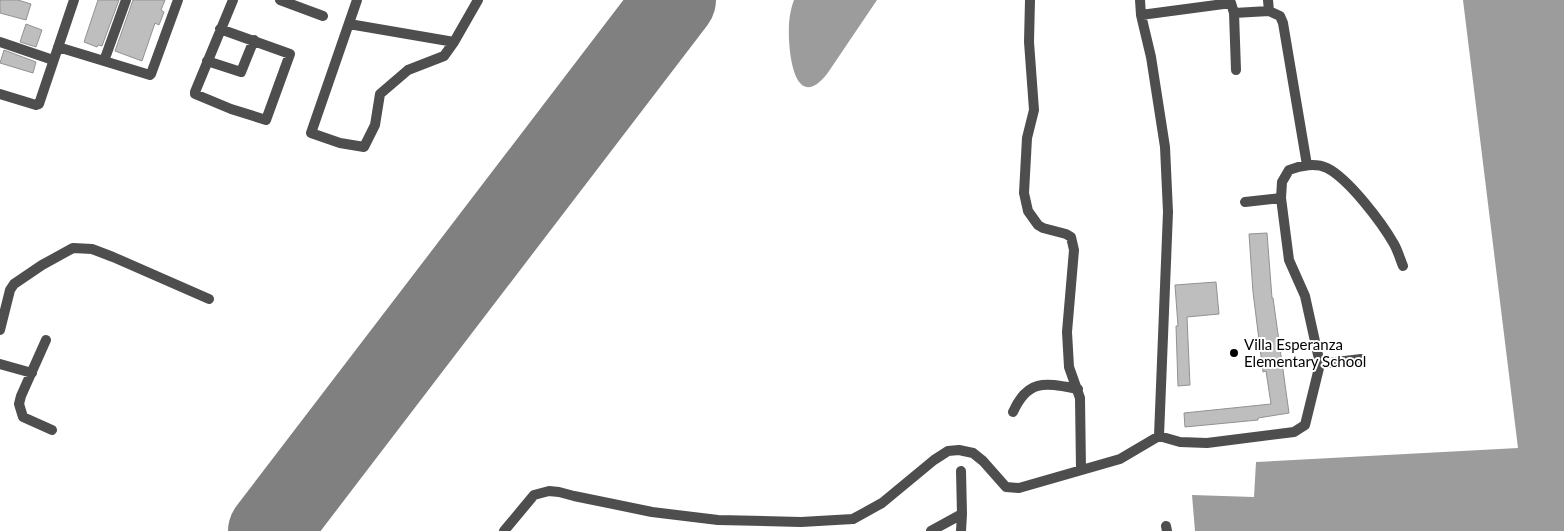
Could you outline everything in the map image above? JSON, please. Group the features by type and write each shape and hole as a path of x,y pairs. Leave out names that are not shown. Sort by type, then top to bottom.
{"street":[{"path":"0,94 38,104 74,0"},
{"path":"104,61 126,0"},
{"path":"58,47 148,76 151,74 178,0"},
{"path":"220,29 289,53 290,56 266,120 231,109 195,94 207,61 220,29 233,0"},
{"path":"280,0 305,4 323,16"},
{"path":"358,0 311,133 349,146 364,147 374,125 380,94 408,70 444,56 478,0"},
{"path":"1030,0 1030,65 1034,110 1027,138 1024,193 1028,211 1038,225 1071,237 1074,250 1067,332 1069,367 1080,398 1081,469"},
{"path":"1140,0 1141,15 1151,57 1165,146 1167,203 1159,436"},
{"path":"1268,0 1269,12"},
{"path":"1141,15 1231,3 1234,13 1236,70"},
{"path":"1234,13 1269,12 1280,16 1283,23 1307,165"},
{"path":"350,24 454,42"},
{"path":"207,61 241,72 254,40"},
{"path":"0,42 53,60"},
{"path":"504,531 534,495 549,492 559,492 615,505 683,517 718,520 801,522 852,519 882,503 948,450 973,453 983,461 1006,487 1013,488 1028,486 1120,458 1145,442 1159,436 1180,442 1207,443 1294,432 1305,425 1320,364 1305,296 1289,260 1282,182 1289,170 1307,165 1327,168 1339,176 1380,222 1395,246 1403,266"},
{"path":"1245,202 1282,198"},
{"path":"0,330 10,290 14,284 42,265 73,248 92,249 209,299"},
{"path":"46,340 19,404 23,417 52,430"},
{"path":"1320,364 1361,359"},
{"path":"0,364 32,373"},
{"path":"1013,412 1022,396 1037,385 1078,389"},
{"path":"960,531 962,514 961,471"},
{"path":"931,531 962,514"}],"shaded area":[{"path":"794,0 877,0 827,74 815,85 805,87 798,81 790,55 789,26"},
{"path":"1463,0 1564,0 1564,531 1195,531 1192,495 1254,497 1256,462 1518,448"}],"building":[{"path":"0,0 18,0 31,4 26,20 0,13"},
{"path":"98,0 119,0 102,46 98,45 97,47 84,42"},
{"path":"133,0 165,0 161,10 164,12 159,25 155,23 142,61 115,51"},
{"path":"26,24 42,30 36,47 20,42"},
{"path":"4,50 36,62 33,73 0,63"},
{"path":"1267,233 1272,298 1289,413 1258,418 1258,420 1185,427 1184,413 1271,404 1266,371 1263,372 1253,292 1249,234"},
{"path":"1216,282 1219,314 1187,317 1190,385 1178,386 1176,326 1178,326 1175,285"}],"runway":[{"path":"269,531 675,0"}],"place":[{"name":"Villa Esperanza Elementary School","path":"1234,353"}]}
